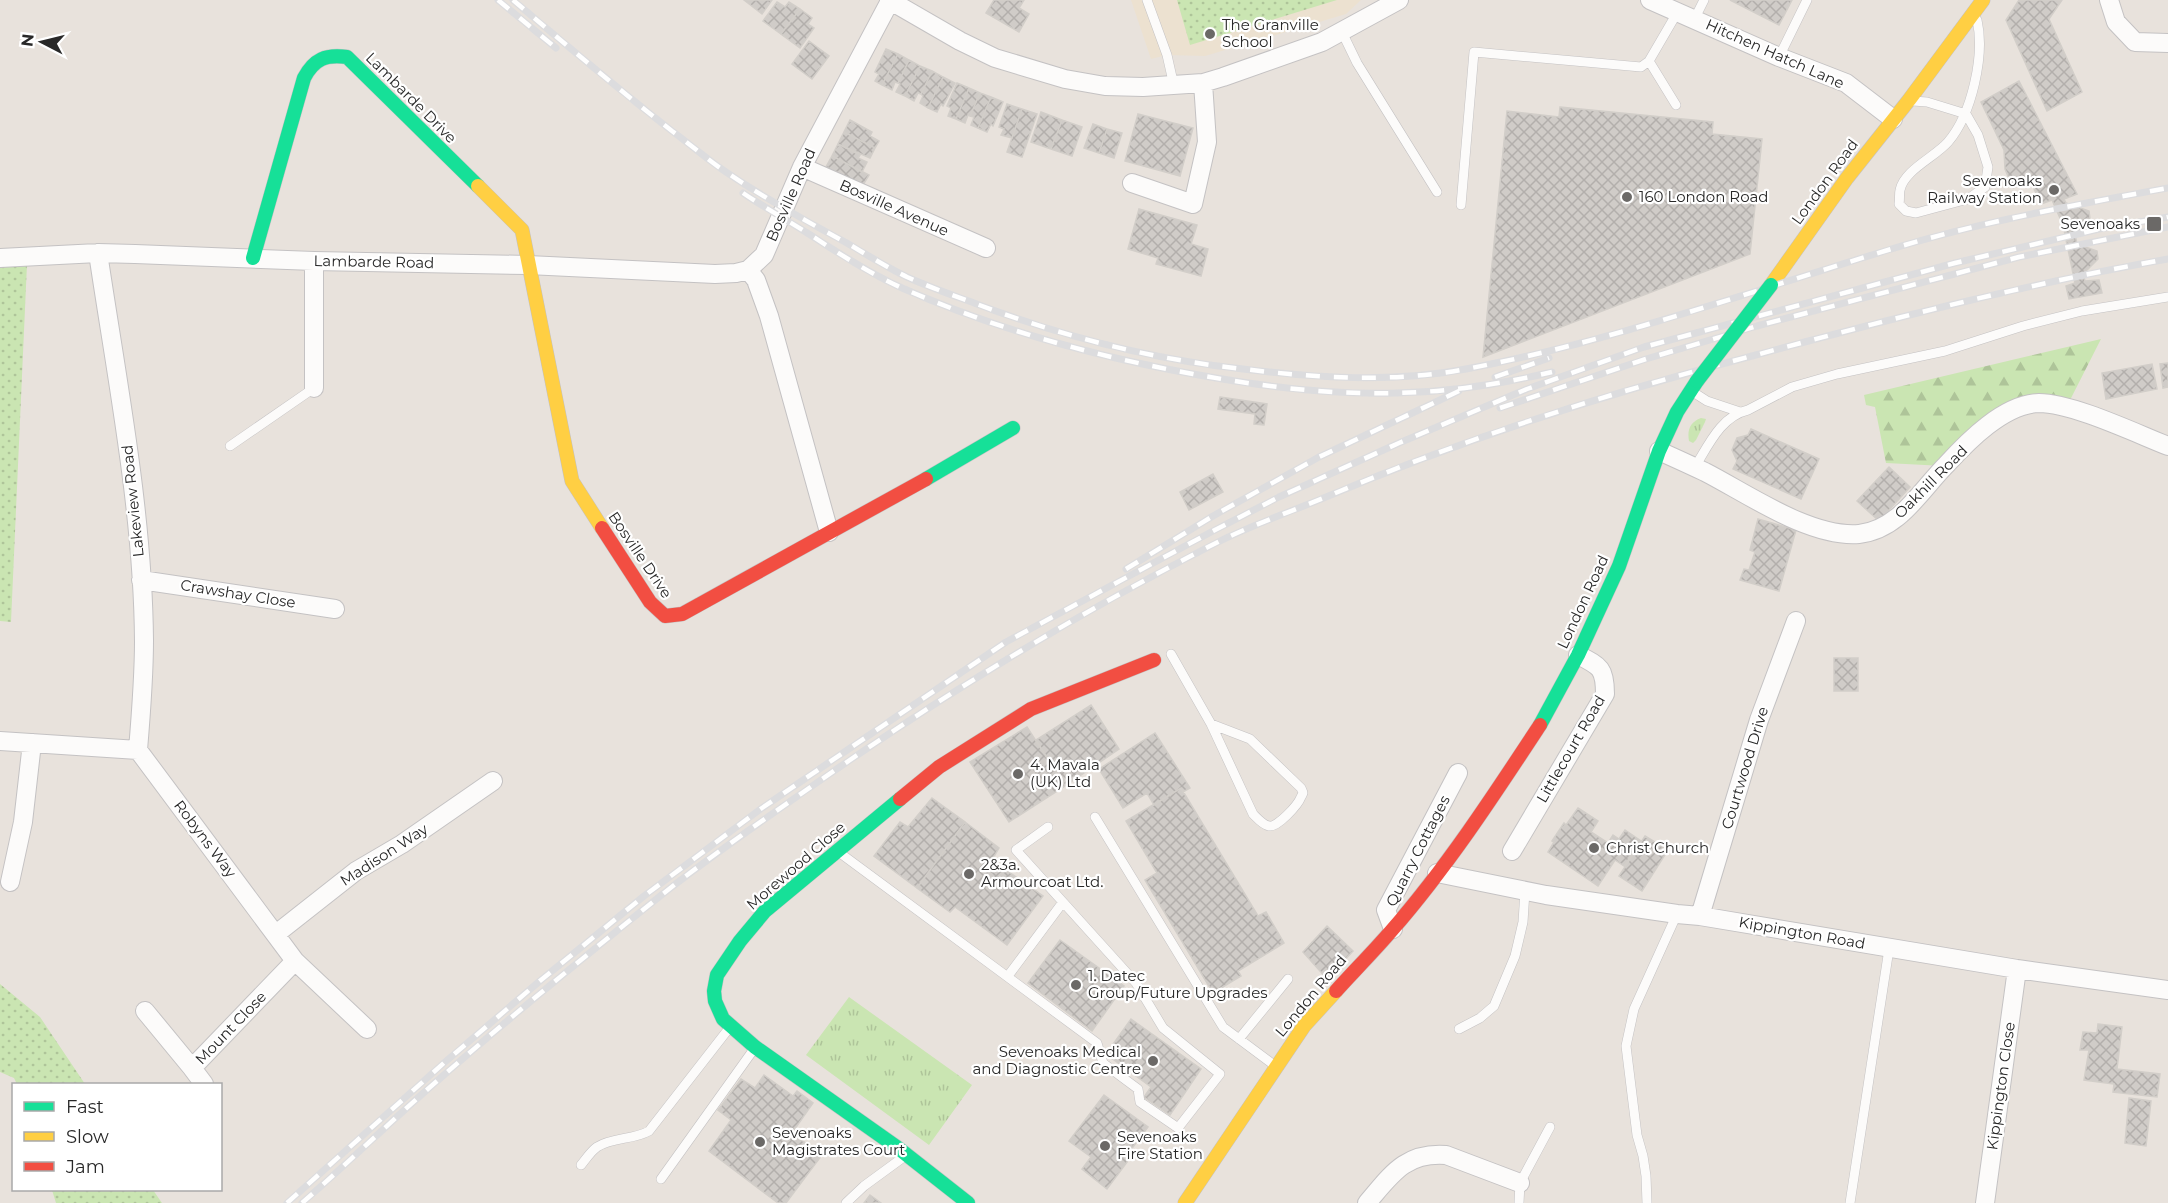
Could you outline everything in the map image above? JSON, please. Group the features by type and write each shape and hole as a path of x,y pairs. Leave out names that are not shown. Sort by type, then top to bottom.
{"street":[{"path":"890,1 960,41 1029,69 1105,86 1174,86 1203,83 1322,42 1399,0"},
{"name":"Hitchen Hatch Lane","path":"1650,0 1779,57 1846,83 1893,119"},
{"path":"2109,0 2116,22 2134,42 2168,43"},
{"name":"Bosville Road","path":"748,270 764,255 802,167 890,1"},
{"name":"London Road","path":"1190,1201 1304,1026 1393,929 1488,805 1547,714 1578,655 1619,566 1659,451 1677,412 1847,178 1979,6"},
{"name":"Lambarde Drive","path":"253,258 304,78 317,59 333,55 347,57 522,230 528,265"},
{"path":"1132,183 1192,204 1207,142 1203,83"},
{"name":"Bosville Avenue","path":"802,167 986,248"},
{"name":"Lambarde Road","path":"0,258 98,253 314,261 528,265 714,274 748,270"},
{"name":"Lakeview Road","path":"98,253 130,465 141,580 144,641 138,750"},
{"path":"314,261 314,388"},
{"name":"Bosville Drive","path":"528,265 572,481 650,602 658,612 665,616 682,614 945,469 1013,428"},
{"path":"748,270 756,280 770,316 829,532"},
{"name":"Oakhill Road","path":"1659,451 1695,467 1779,512 1819,529 1842,534 1861,534 1881,528 1902,514 1944,466 1989,424 2007,413 2030,404 2060,406 2168,446"},
{"name":"Crawshay Close","path":"141,580 335,609"},
{"name":"Courtwood Drive","path":"1700,916 1759,720 1796,621"},
{"name":"Littlecourt Road","path":"1512,851 1605,694 1605,678 1597,665 1578,655"},
{"name":"Morewood Close","path":"968,1203 907,1154 755,1047 723,1019 715,1001 715,983 724,964 765,911 939,767 1031,709 1154,660"},
{"path":"0,741 138,750"},
{"path":"10,882 23,822 32,744"},
{"name":"Robyns Way","path":"138,750 295,961 367,1029"},
{"name":"Quarry Cottages","path":"1393,929 1386,910 1458,773"},
{"name":"Madison Way","path":"276,934 356,872 402,844 493,781"},
{"name":"Kippington Road","path":"1437,873 1525,891 1700,916 2017,969 2168,990"},
{"name":"Mount Close","path":"145,1011 192,1068 295,961"},
{"name":"Kippington Close","path":"1985,1203 2017,969"},
{"path":"192,1068 203,1083"},
{"path":"1366,1203 1396,1169 1410,1160 1433,1154 1446,1155 1520,1183"}],"lane":[{"path":"1147,0 1167,55 1174,86"},
{"path":"1695,18 1704,0"},
{"path":"1779,57 1807,0"},
{"path":"1909,100 1927,102 1966,114 1978,135 1988,167 1985,187 1968,199 1916,213 1906,211 1899,204 1900,189 1912,171 1939,152 1966,114 1978,59 1979,6"},
{"path":"1461,205 1474,52 1641,67 1650,61 1677,13"},
{"path":"1341,30 1357,63 1437,192"},
{"path":"1650,61 1676,105"},
{"path":"1695,467 1720,428 1740,412 1792,387 1837,374 1945,351 2023,326 2082,311 2168,297"},
{"path":"1694,386 1707,402 1740,412"},
{"path":"230,446 314,388"},
{"path":"1171,654 1211,724 1253,814 1270,826 1276,825 1301,800 1303,793 1301,788 1250,739 1211,724"},
{"path":"1095,817 1223,1027 1276,1066"},
{"path":"837,851 1096,1043 1103,1063 1138,1089 1140,1102 1178,1128 1220,1074 1162,1028 1136,983 1016,850 1048,827"},
{"path":"1459,1029 1480,1018 1494,1006 1515,956 1523,922 1525,891"},
{"path":"1008,976 1064,902"},
{"path":"1647,1203 1646,1176 1637,1135 1626,1046 1634,1008 1677,914"},
{"path":"1850,1203 1889,949"},
{"path":"1239,1039 1288,979"},
{"path":"580,1165 596,1148 618,1140 640,1136 649,1131 731,1026"},
{"path":"661,1179 755,1047"},
{"path":"1520,1203 1520,1183 1550,1127"},
{"path":"846,1203 864,1186 907,1154"}],"shaded area":[{"name":"The Granville School","path":"1131,0 1361,0 1346,14 1205,56 1167,55 1151,59"}],"green space":[{"path":"1177,0 1337,0 1190,45"},
{"path":"0,264 27,264 11,622 0,621"},
{"path":"2101,339 2066,408 2030,404 1944,466 1886,463 1875,407 1866,405 1864,395"},
{"path":"1701,418 1706,419 1693,443 1689,441 1688,433 1692,424"},
{"path":"0,984 40,1017 84,1083 16,1083 14,1078 0,1072"},
{"path":"849,997 972,1085 929,1145 806,1055"},
{"path":"52,1191 154,1191 162,1203 56,1203"}],"building":[{"path":"744,0 772,0 762,14"},
{"path":"994,0 1024,0 1019,8 1029,14 1019,32 986,13"},
{"path":"1730,0 1792,0 1779,25"},
{"path":"2019,0 2062,0 2049,19 2082,92 2047,111 2006,20"},
{"path":"777,2 785,7 789,2 800,9 781,34 763,21"},
{"path":"800,9 812,18 808,24 814,28 800,48 781,34"},
{"path":"809,41 829,56 812,79 792,64"},
{"path":"886,49 898,54 882,85 875,81 879,74 875,72"},
{"path":"898,54 909,60 892,90 882,85"},
{"path":"909,60 920,66 905,96 896,92"},
{"path":"920,66 932,71 921,94 918,93 914,101 905,96"},
{"path":"932,71 943,77 928,108 920,103 923,96 921,94"},
{"path":"943,77 955,83 943,106 941,104 937,112 928,108"},
{"name":"Sevenoaks Railway Station","path":"2019,81 2077,194 2064,199 2066,203 2089,211 2090,219 2075,235 2077,244 2097,251 2098,259 2083,274 2085,281 2099,280 2102,293 2069,299 2066,286 2075,283 2063,225 2052,200 2041,204 2030,180 2013,188 2005,169 2004,150 1981,102"},
{"path":"957,83 969,88 956,119 948,116 951,108 947,106"},
{"path":"969,88 980,93 965,123 956,119"},
{"path":"980,93 991,97 978,128 971,125 974,117 970,116"},
{"path":"991,97 1003,102 993,126 991,124 987,132 978,128"},
{"path":"1007,104 1022,109 1012,138 1001,135 1004,129 999,127"},
{"name":"160 London Road","path":"1560,107 1713,122 1712,134 1762,139 1750,254 1483,357 1507,111 1559,117"},
{"path":"1022,109 1037,114 1022,157 1007,152"},
{"path":"1041,112 1062,120 1051,149 1031,142"},
{"path":"1138,114 1193,128 1180,176 1125,161"},
{"path":"850,120 872,132 870,136 879,141 875,148 844,132"},
{"path":"1062,120 1082,127 1072,156 1051,149"},
{"path":"1093,124 1107,129 1099,153 1084,148"},
{"path":"1107,129 1122,133 1114,158 1099,153"},
{"path":"844,132 875,148 870,158 838,144"},
{"path":"838,144 860,155 858,158 867,162 862,172 832,156"},
{"path":"832,156 869,175 863,185 826,167"},
{"path":"1139,209 1197,225 1191,244 1208,249 1201,276 1156,264 1158,258 1128,249"},
{"path":"2168,363 2168,387 2163,388 2160,364"},
{"path":"2152,364 2157,389 2106,399 2102,373"},
{"path":"1220,397 1267,404 1264,425 1254,424 1255,414 1218,409"},
{"path":"1751,429 1819,459 1801,499 1733,469 1737,461 1732,450 1737,438 1748,435"},
{"path":"1889,467 1910,487 1879,521 1857,501"},
{"path":"1213,474 1223,492 1189,510 1180,492"},
{"path":"1758,519 1796,530 1779,591 1740,580 1744,569 1749,570 1755,552 1750,550"},
{"path":"1834,658 1858,658 1858,691 1834,691"},
{"path":"1091,705 1119,749 1065,786 1036,740"},
{"name":"4. Mavala (UK) Ltd","path":"1027,727 1065,786 1009,822 970,762"},
{"path":"1155,733 1190,788 1183,792 1181,788 1154,805 1147,793 1123,808 1099,769"},
{"path":"1181,788 1258,916 1266,912 1284,943 1238,971 1241,976 1213,993 1145,880 1157,873 1126,821"},
{"path":"932,798 965,822 917,888 874,856 900,822 908,827"},
{"name":"Christ Church","path":"1578,808 1598,821 1591,832 1608,843 1613,835 1619,839 1625,830 1641,841 1624,866 1615,860 1598,886 1548,852 1554,842 1552,841 1564,823 1566,825"},
{"name":"2&3a. Armourcoat Ltd.","path":"965,822 999,848 992,860 1043,896 1007,945 955,907 950,912 917,888"},
{"path":"1645,836 1668,850 1642,891 1619,876"},
{"path":"1327,926 1353,951 1327,979 1303,952"},
{"name":"1. Datec Group/Future Upgrades","path":"1060,940 1124,986 1092,1031 1028,983"},
{"name":"Sevenoaks Medical and Diagnostic Centre","path":"1131,1019 1201,1069 1170,1115 1144,1097 1151,1087 1106,1054"},
{"path":"2098,1024 2122,1027 2117,1069 2160,1074 2157,1097 2113,1092 2114,1084 2084,1080 2089,1050 2080,1050 2083,1032 2097,1033"},
{"name":"Sevenoaks Magistrates Court","path":"764,1075 793,1096 797,1091 813,1103 792,1133 822,1155 786,1203 778,1203 709,1151 731,1120 718,1110 741,1079 755,1088"},
{"name":"Sevenoaks Fire Station","path":"1104,1095 1148,1127 1130,1151 1133,1154 1107,1189 1082,1169 1091,1157 1069,1141"},
{"path":"2129,1098 2151,1101 2146,1146 2125,1143"},
{"path":"870,1195 881,1203 864,1203"}],"railway":[{"path":"498,0 556,48"},
{"path":"513,0 632,99 722,169 772,201 899,273 932,288 1073,336 1174,359 1243,369 1355,378 1411,376 1466,369 1626,331 1957,231 2168,188"},
{"path":"743,193 856,264 902,288 937,303 1045,340 1119,359 1243,382 1345,393 1396,393 1455,389 1494,384 1552,372"},
{"path":"287,1203 541,980 644,896 762,808 1006,642 1213,531 1279,497 1399,443 1527,389 1644,347 1955,263 2099,229 2168,217"},
{"path":"1500,408 1646,359 1757,326 2019,257 2168,227"},
{"path":"302,1203 492,1034 716,853 863,751 1012,656 1114,597 1218,542 1431,455 1643,386 1959,303 2168,259"},
{"path":"1495,377 1549,358"},
{"path":"1126,569 1213,516 1319,457 1459,391"}],"traffic: fast":[{"path":"253,258 304,78 316,62 327,57 347,57 478,186"},
{"path":"1697,381 1771,285"},
{"path":"1540,725 1578,655 1619,566 1659,451 1677,412 1697,381"},
{"path":"926,479 1013,428"},
{"path":"900,799 765,911 740,941 717,975 715,1001 723,1019 755,1047 898,1148 968,1203"}],"traffic: slow":[{"path":"1771,285 1847,178 1909,100 1983,0"},
{"path":"478,186 522,230 572,481 602,528"},
{"path":"1185,1203 1304,1026 1336,991"}],"traffic: jam":[{"path":"602,528 650,602 665,616 682,614 926,479"},
{"path":"900,799 939,767 1031,709 1154,660"},
{"path":"1336,991 1385,938 1432,881 1540,725"}],"place":[{"name":"The Granville School","path":"1210,34"},
{"name":"Sevenoaks Railway Station","path":"2054,190"},
{"name":"160 London Road","path":"1627,197"},
{"name":"Sevenoaks","path":"2154,224"},
{"name":"4. Mavala (UK) Ltd","path":"1018,774"},
{"name":"Christ Church","path":"1594,848"},
{"name":"2&3a. Armourcoat Ltd.","path":"969,874"},
{"name":"1. Datec Group/Future Upgrades","path":"1076,985"},
{"name":"Sevenoaks Medical and Diagnostic Centre","path":"1153,1061"},
{"name":"Sevenoaks Magistrates Court","path":"760,1142"},
{"name":"Sevenoaks Fire Station","path":"1105,1146"}]}
